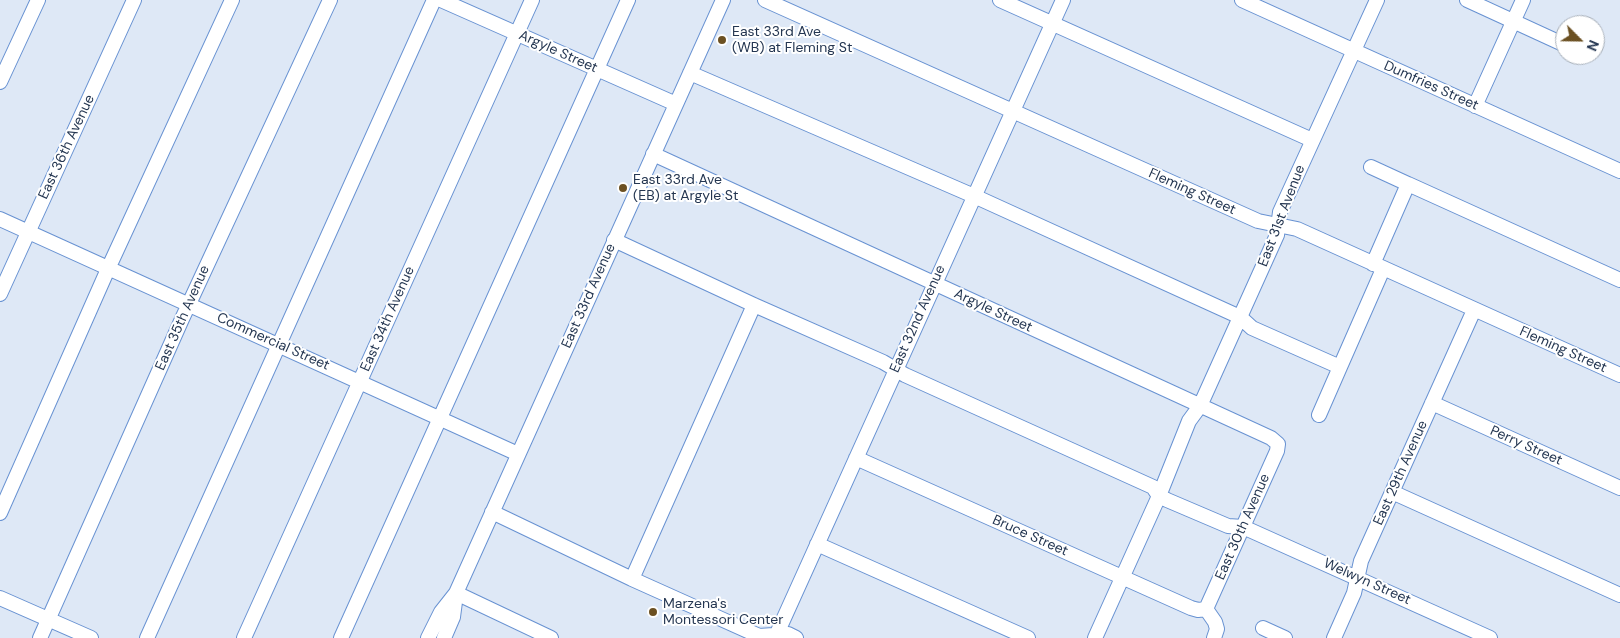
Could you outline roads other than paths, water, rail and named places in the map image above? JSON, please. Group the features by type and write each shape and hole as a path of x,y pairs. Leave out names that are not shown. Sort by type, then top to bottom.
{"street":[{"path":"0,82 38,0"},
{"name":"East 36th Avenue","path":"0,294 134,0"},
{"path":"0,514 108,269 232,0"},
{"name":"East 35th Avenue","path":"40,638 189,305 330,0"},
{"path":"147,638 434,0"},
{"name":"Argyle Street","path":"441,0 676,104"},
{"name":"East 34th Avenue","path":"244,638 532,0"},
{"path":"341,638 628,0"},
{"name":"East 33rd Avenue","path":"428,638 441,612 456,593 723,0"},
{"name":"Fleming Street","path":"765,0 1258,221 1297,230 1620,375"},
{"path":"1000,0 1312,140"},
{"name":"East 32nd Avenue","path":"775,636 1063,0"},
{"name":"Dumfries Street","path":"1242,0 1620,171"},
{"name":"East 31st Avenue","path":"1094,638 1160,496 1190,421 1200,406 1240,317 1279,227 1280,212 1376,0"},
{"path":"1467,0 1555,39"},
{"path":"1476,106 1523,0"},
{"path":"690,73 974,196 1240,317 1252,328 1340,367"},
{"name":"Argyle Street","path":"653,154 1271,438 1278,444"},
{"path":"1371,167 1620,280"},
{"path":"1319,415 1340,367 1408,184"},
{"name":"Commercial Street","path":"0,219 518,454"},
{"name":"Welwyn Street","path":"614,240 1153,486 1160,496 1228,526 1243,527 1490,638"},
{"path":"632,579 754,305"},
{"name":"East 29th Avenue","path":"1334,638 1353,597 1360,563 1474,310"},
{"name":"Perry Street","path":"1432,404 1620,488"},
{"name":"East 30th Avenue","path":"1206,609 1277,451 1278,444"},
{"name":"Bruce Street","path":"856,458 1191,608 1198,610 1206,609"},
{"path":"1392,492 1620,595"},
{"path":"492,512 632,579 759,636 788,634 796,638"},
{"path":"817,544 1028,638"},
{"path":"456,593 551,638"},
{"name":"East 33rd Avenue","path":"444,638 453,617 456,593"},
{"path":"0,598 91,638"},
{"path":"1206,609 1215,622 1217,629 1214,638"},
{"path":"1263,628 1285,638"}],"place":[{"name":"East 33rd Ave (WB) at Fleming St","path":"722,40"},
{"name":"East 33rd Ave (EB) at Argyle St","path":"623,188"},
{"name":"Marzena's Montessori Center","path":"653,612"}]}
